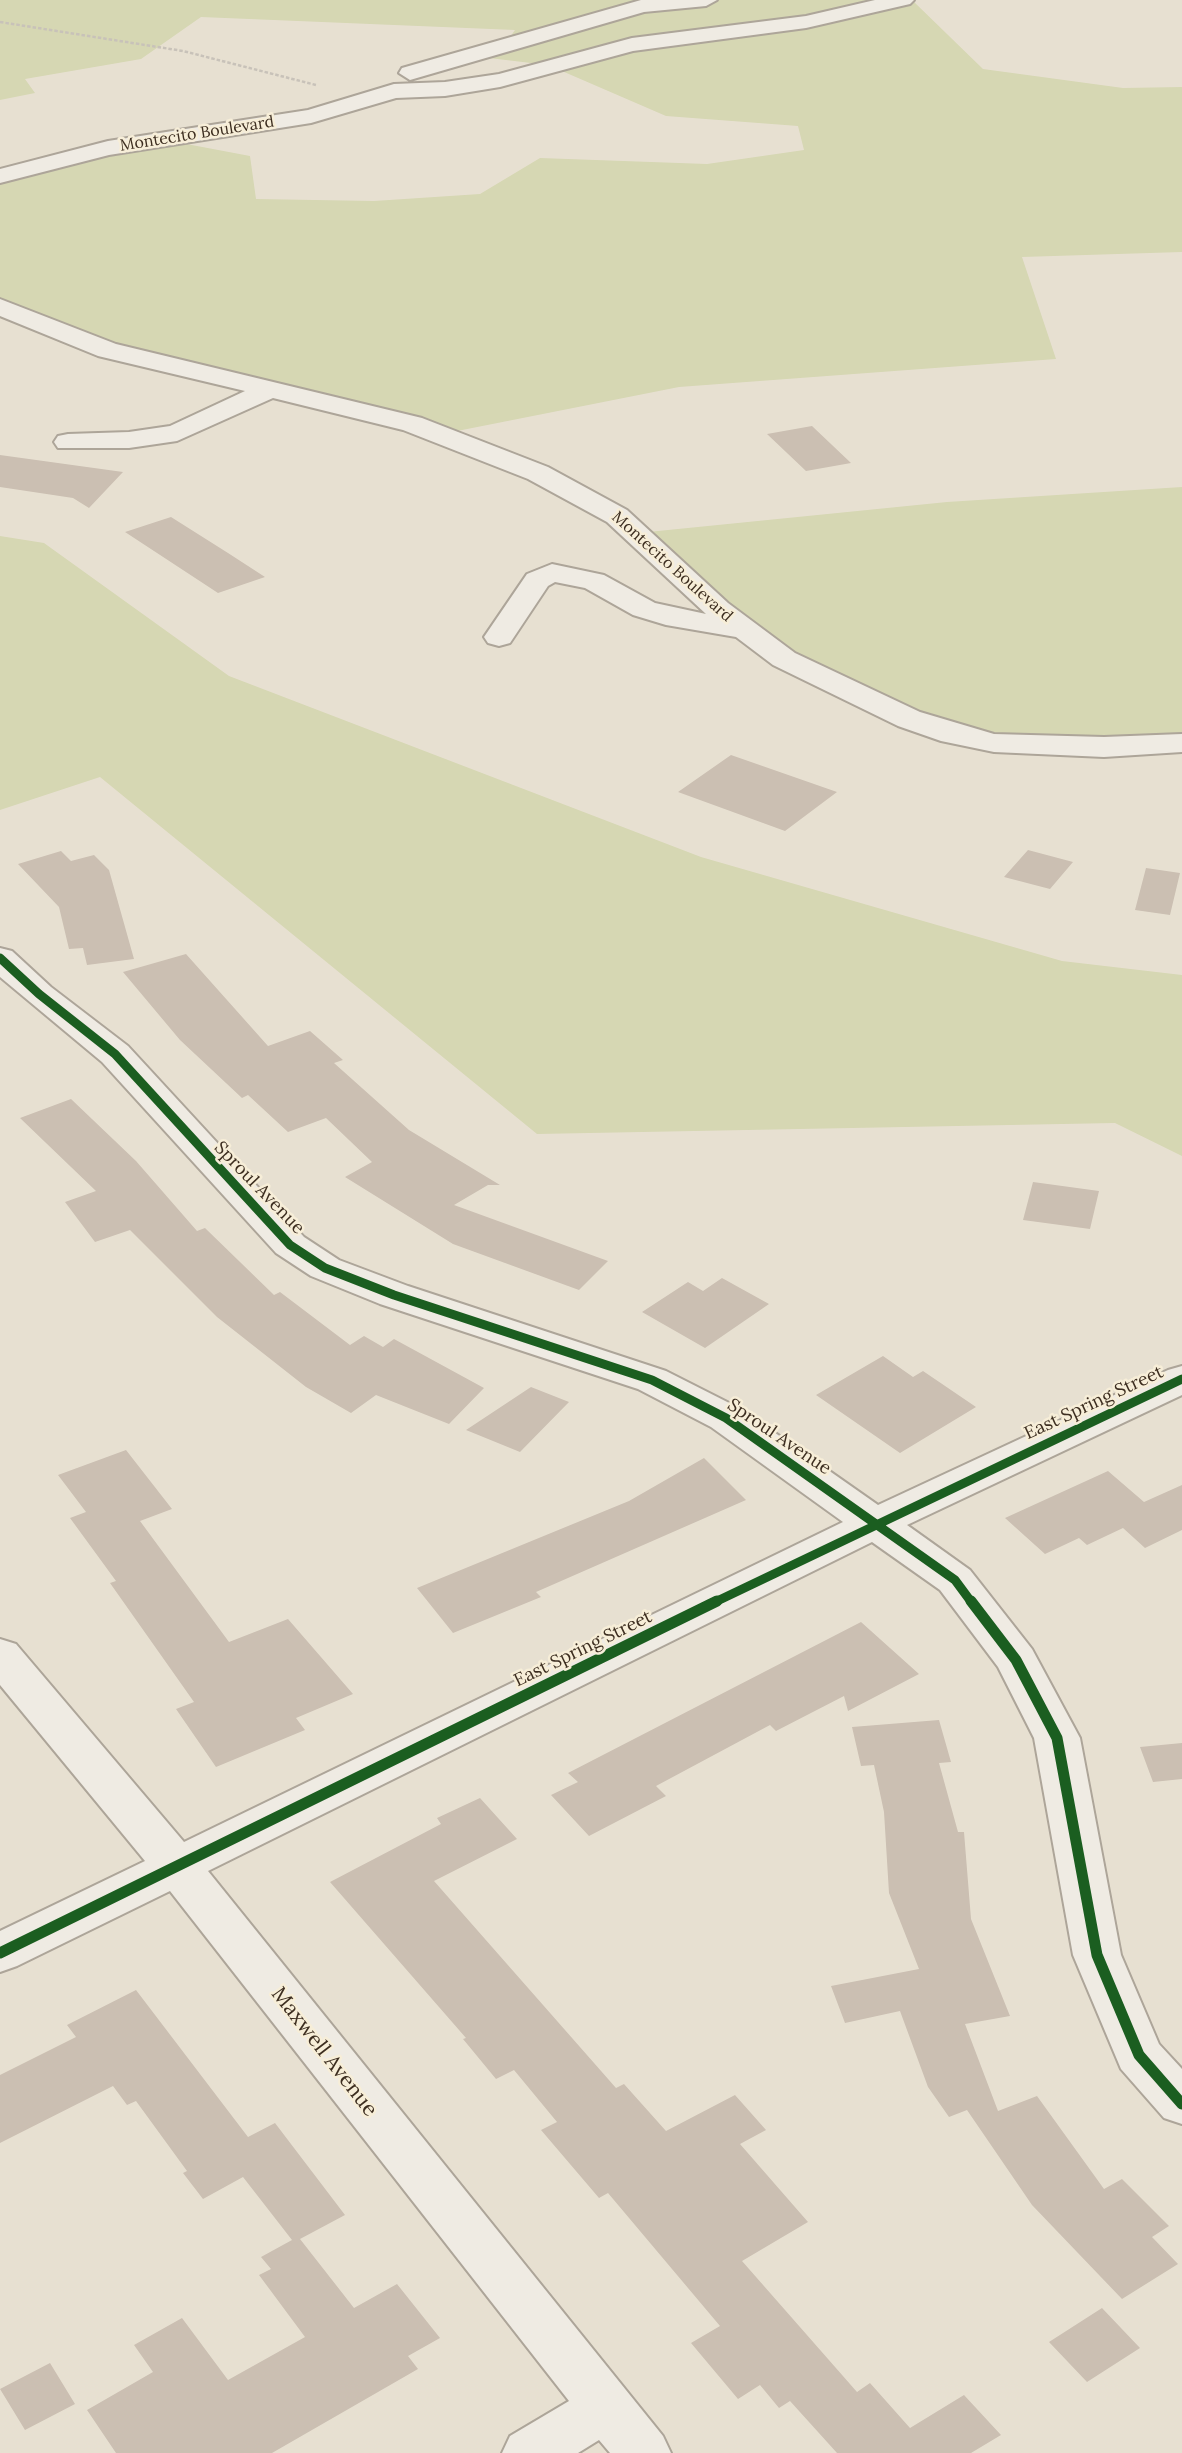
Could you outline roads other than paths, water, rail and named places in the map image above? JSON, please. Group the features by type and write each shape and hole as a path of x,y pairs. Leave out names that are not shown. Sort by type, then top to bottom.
{"street":[{"path":"706,0 642,6 401,76 394,91 445,89 499,80 632,45 806,22 904,0"},
{"name":"Montecito Boulevard","path":"0,176 108,148 311,116 394,91"},
{"name":"Montecito Boulevard","path":"0,307 107,350 369,412 432,431 575,491 617,516 742,629 784,659 909,719 952,734 994,743 1104,747 1182,743"},
{"path":"0,331 76,350 107,350"},
{"path":"68,442 130,440 177,433 269,390"},
{"path":"499,637 537,580 552,573 594,582 644,609 677,619 742,629"},
{"name":"Sproul Avenue","path":"0,958 39,994 115,1054 290,1245 325,1268 394,1295 652,1380 726,1418 955,1580 1016,1660 1057,1738 1097,1955 1139,2055 1182,2104"},
{"name":"East Spring Street","path":"0,1952 876,1523 1182,1379"},
{"name":"Maxwell Avenue","path":"0,1655 177,1866 643,2453"},
{"path":"530,2453 606,2407"}]}
